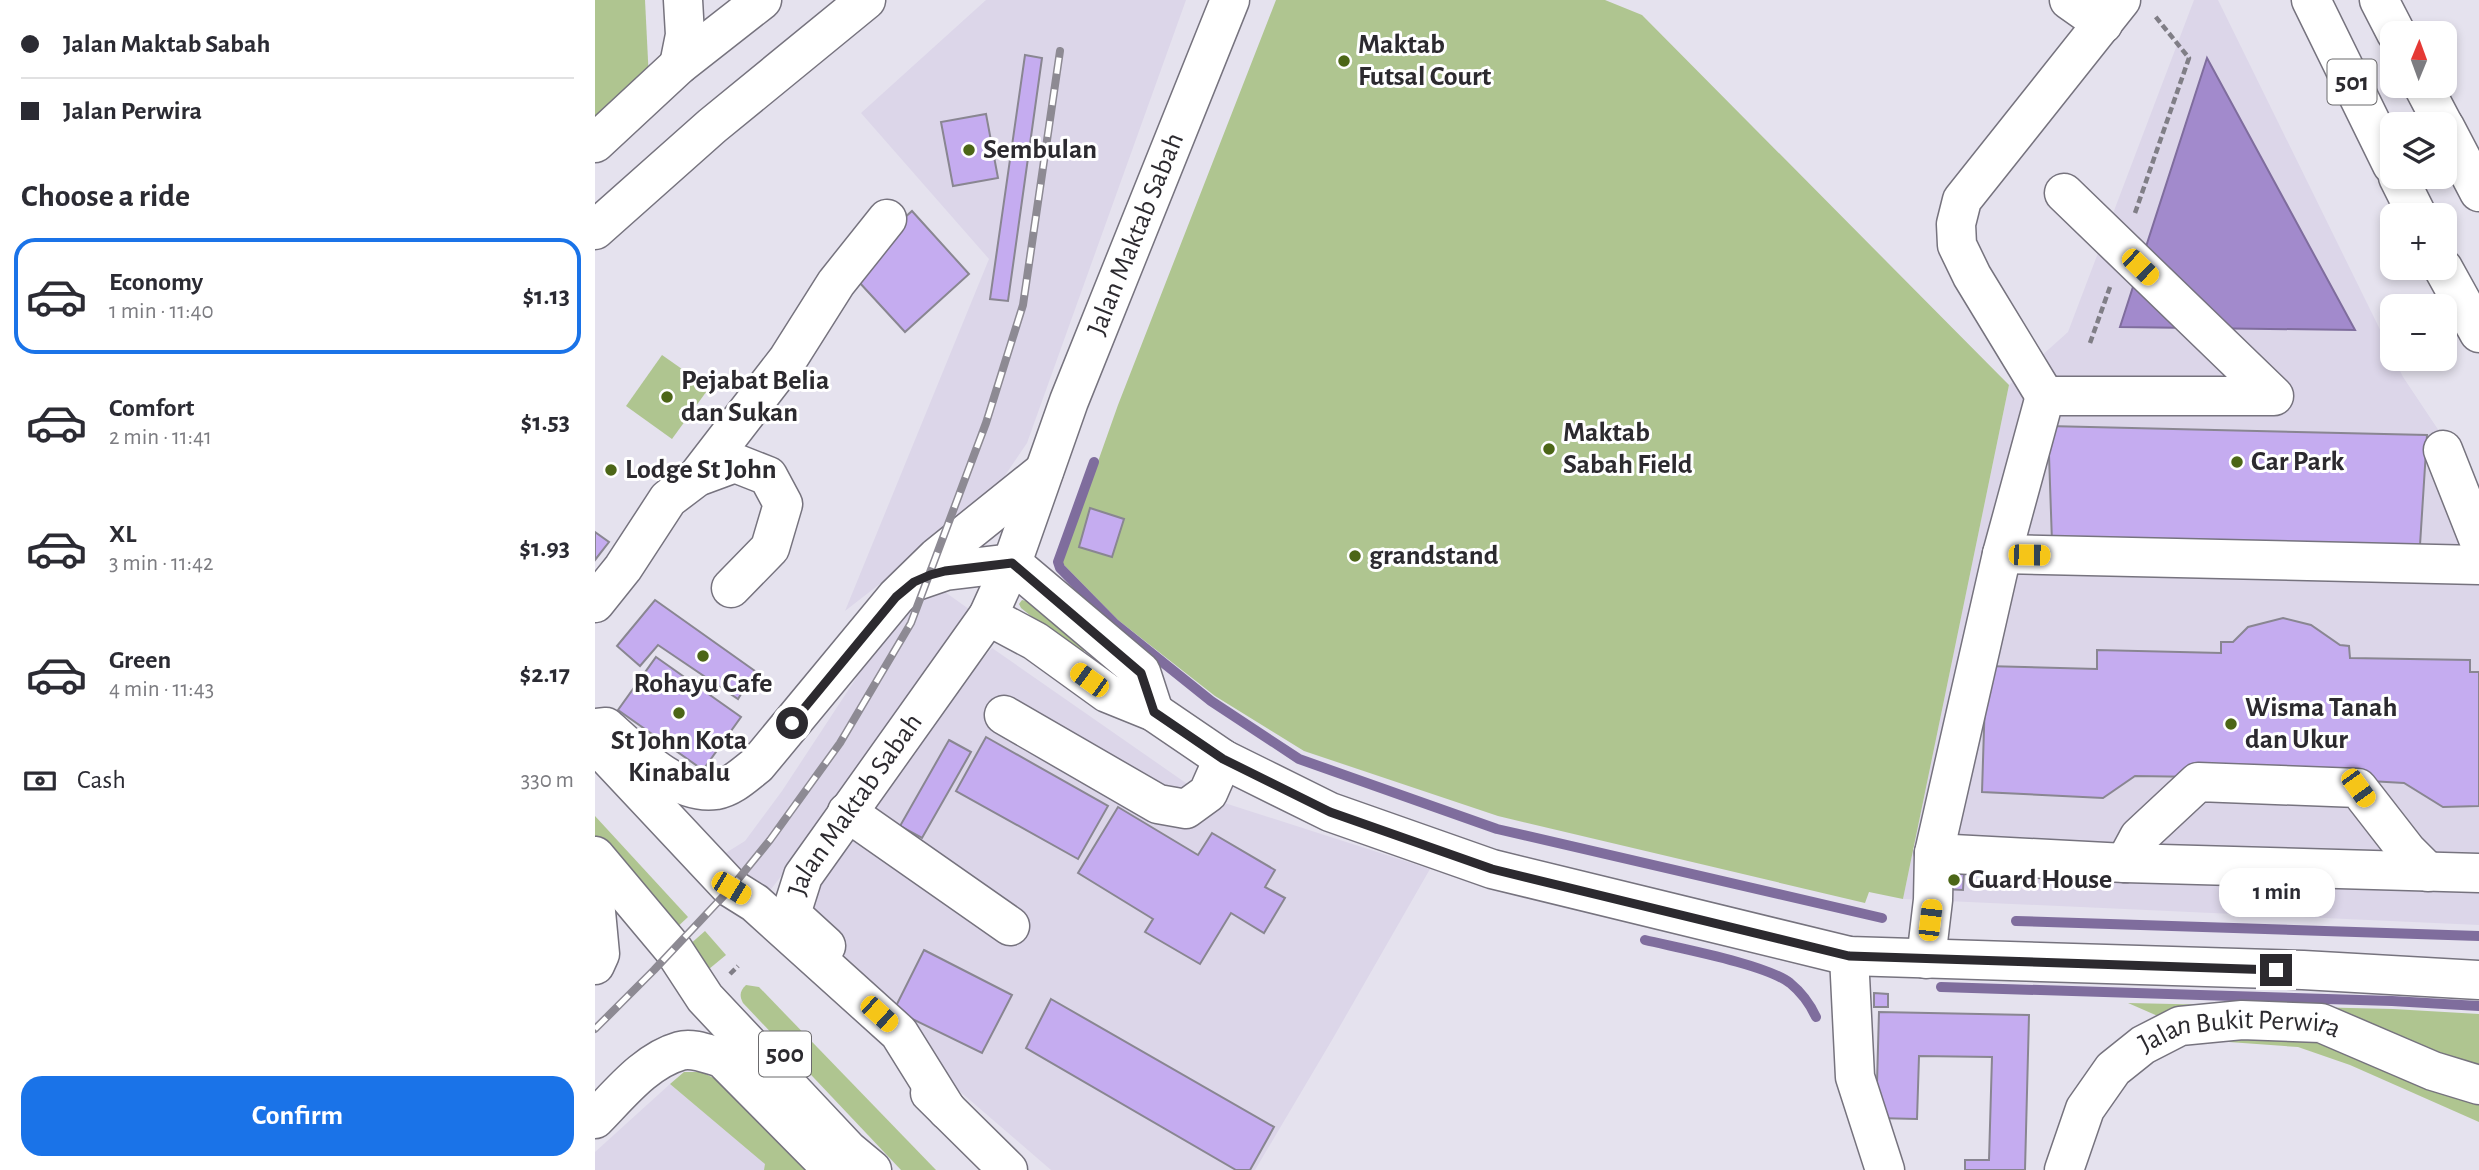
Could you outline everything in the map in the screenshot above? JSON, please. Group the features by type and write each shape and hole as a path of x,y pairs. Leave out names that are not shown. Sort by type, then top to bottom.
{"street":[{"path":"679,65 685,35 683,0"},
{"path":"595,143 679,65 762,0"},
{"path":"595,230 712,126 866,0"},
{"name":"Jalan Maktab Sabah","path":"899,1033 835,955 791,914 803,876 988,616 1012,563 1069,401 1230,0"},
{"path":"1926,959 1933,900 1934,853 2002,554 2045,396 1972,276 1957,245 1956,224 1962,200 2112,12 2069,0"},
{"name":"501","path":"2311,0 2380,140"},
{"name":"501","path":"2379,0 2390,21"},
{"path":"2457,151 2479,192"},
{"path":"2045,396 2274,396 2064,192"},
{"path":"595,603 623,568 668,499 697,477 788,359 837,283 887,219"},
{"path":"2450,280 2479,333"},
{"path":"2443,450 2479,541"},
{"path":"697,477 735,463 768,476 783,504 770,548 731,588"},
{"path":"595,728 605,727 664,776 691,787 715,790 733,784 757,765 896,597 937,557 1044,471"},
{"path":"2002,554 2479,565"},
{"path":"914,582 945,571 1012,563 1141,673 1154,712"},
{"path":"988,616 1035,641 1107,693 1154,712 1223,759 1330,812 1492,869 1849,956 2303,970 2479,980"},
{"path":"1004,715 1159,804 1186,809 1208,793 1223,759"},
{"name":"500","path":"595,743 731,888 767,935 1008,1170"},
{"path":"2125,863 2139,837 2198,782 2358,788 2407,851 2428,872"},
{"path":"847,812 1010,926"},
{"path":"1934,853 2125,863 2479,873"},
{"name":"500","path":"595,856 673,949 705,998 848,1150 872,1170"},
{"name":"500","path":"731,888 755,903 899,1033 947,1110"},
{"path":"595,901 600,954 595,965"},
{"name":"500","path":"673,949 722,982 887,1170"},
{"path":"1849,956 1856,1077 1885,1170"},
{"name":"Jalan Bukit Perwira","path":"2064,1170 2085,1109 2113,1069 2143,1045 2180,1026 2242,1020 2321,1023 2433,1071 2479,1085"},
{"path":"595,1119 651,1066 681,1050 700,1052 722,1058 833,1170"}],"path":[{"path":"2131,226 2189,58 2155,16"},
{"path":"2090,342 2113,278"}],"shaded area":[{"path":"986,0 1186,0 1027,443 989,499 845,611 989,259 861,113"},
{"path":"2194,0 2218,0 2380,330 2380,371 2400,371 2479,491 2479,925 1903,899 2009,385 2068,332"},
{"path":"2207,58 2355,330 2120,327"},
{"path":"916,587 938,587 973,612 854,781 749,918 724,854 745,841 782,791"},
{"path":"992,648 1206,797 1430,869 1255,1170 1051,1170 834,983 802,926 816,880 883,779"},
{"path":"670,1084 770,1170 595,1170 595,1152"}],"green space":[{"path":"595,0 645,0 650,100 595,142"},
{"name":"Maktab Sabah Field","path":"1276,0 1605,0 1642,15 2009,385 1903,899 1869,892 1865,903 1498,816 1304,751 1215,696 1118,620 1062,563 1118,405"},
{"name":"Pejabat Belia dan Sukan","path":"662,355 709,388 672,439 626,406"},
{"path":"1022,600 1083,647 1084,651 1077,653 1021,608 1019,604"},
{"path":"595,816 688,917 673,931 595,842"},
{"path":"705,931 726,955 709,969 688,946"},
{"path":"746,985 759,987 936,1170 901,1170 743,1003 741,993"},
{"path":"2128,1003 2393,1009 2479,1014 2479,1122 2350,1065 2298,1047 2215,1041"},
{"path":"684,1072 702,1072 723,1083 809,1170 764,1170 765,1164 670,1084"}],"building":[{"path":"1025,55 1042,58 1008,301 990,299"},
{"name":"Sembulan","path":"986,114 998,178 953,186 941,122"},
{"path":"912,211 969,274 905,332 847,269"},
{"name":"Car Park","path":"2048,426 2427,435 2420,545 2052,542"},
{"path":"1090,508 1124,519 1112,557 1079,547"},
{"path":"595,532 609,542 595,560"},
{"name":"Rohayu Cafe","path":"655,600 755,671 738,699 658,645 640,666 617,646"},
{"name":"Wisma Tanah dan Ukur","path":"2283,618 2311,625 2340,645 2349,646 2350,658 2470,660 2470,672 2479,672 2479,806 2443,807 2404,783 2334,779 2135,776 2103,798 1982,792 1986,666 2097,669 2097,650 2221,653 2221,642 2233,642 2248,627"},
{"name":"St John Kota Kinabalu","path":"656,657 741,717 703,770 618,710"},
{"path":"986,737 1108,806 1078,859 956,791"},
{"path":"949,740 971,752 922,838 900,826"},
{"path":"1118,807 1198,855 1212,833 1275,870 1265,887 1285,898 1264,933 1231,913 1200,964 1145,932 1153,919 1078,873"},
{"name":"Guard House","path":"1946,872 1964,872 1963,890 1944,889"},
{"path":"924,950 1012,995 982,1053 894,1010"},
{"path":"1874,993 1888,994 1888,1007 1874,1007"},
{"path":"1051,999 1274,1127 1250,1170 1236,1170 1026,1048"},
{"path":"1879,1012 2029,1015 2025,1170 1965,1170 1965,1160 1989,1160 1992,1057 1919,1056 1917,1119 1876,1118"}],"waterway":[{"path":"1094,462 1058,562 1060,568 1115,624 1211,701 1299,759 1497,829 1882,918"},
{"path":"2016,921 2479,936"},
{"path":"1645,940 1742,963 1778,976 1798,990 1816,1017"},
{"path":"1941,987 2479,1006"}],"railway":[{"path":"595,1029 731,888 770,840 840,743 911,623 986,423 1023,305 1060,51"}],"place":[{"name":"Maktab Futsal Court","path":"1344,61"},
{"name":"Sembulan","path":"969,150"},
{"name":"Pejabat Belia dan Sukan","path":"667,397"},
{"name":"Maktab Sabah Field","path":"1549,449"},
{"name":"Car Park","path":"2237,462"},
{"name":"Lodge St John","path":"611,470"},
{"name":"grandstand","path":"1355,556"},
{"name":"Rohayu Cafe","path":"703,656"},
{"name":"St John Kota Kinabalu","path":"679,713"},
{"name":"Wisma Tanah dan Ukur","path":"2231,724"},
{"name":"Guard House","path":"1954,880"}],"route":[{"path":"792,723 896,597 914,582 945,571 1012,563 1141,673 1154,712 1223,759 1330,812 1492,869 1849,956 2276,970"}]}
